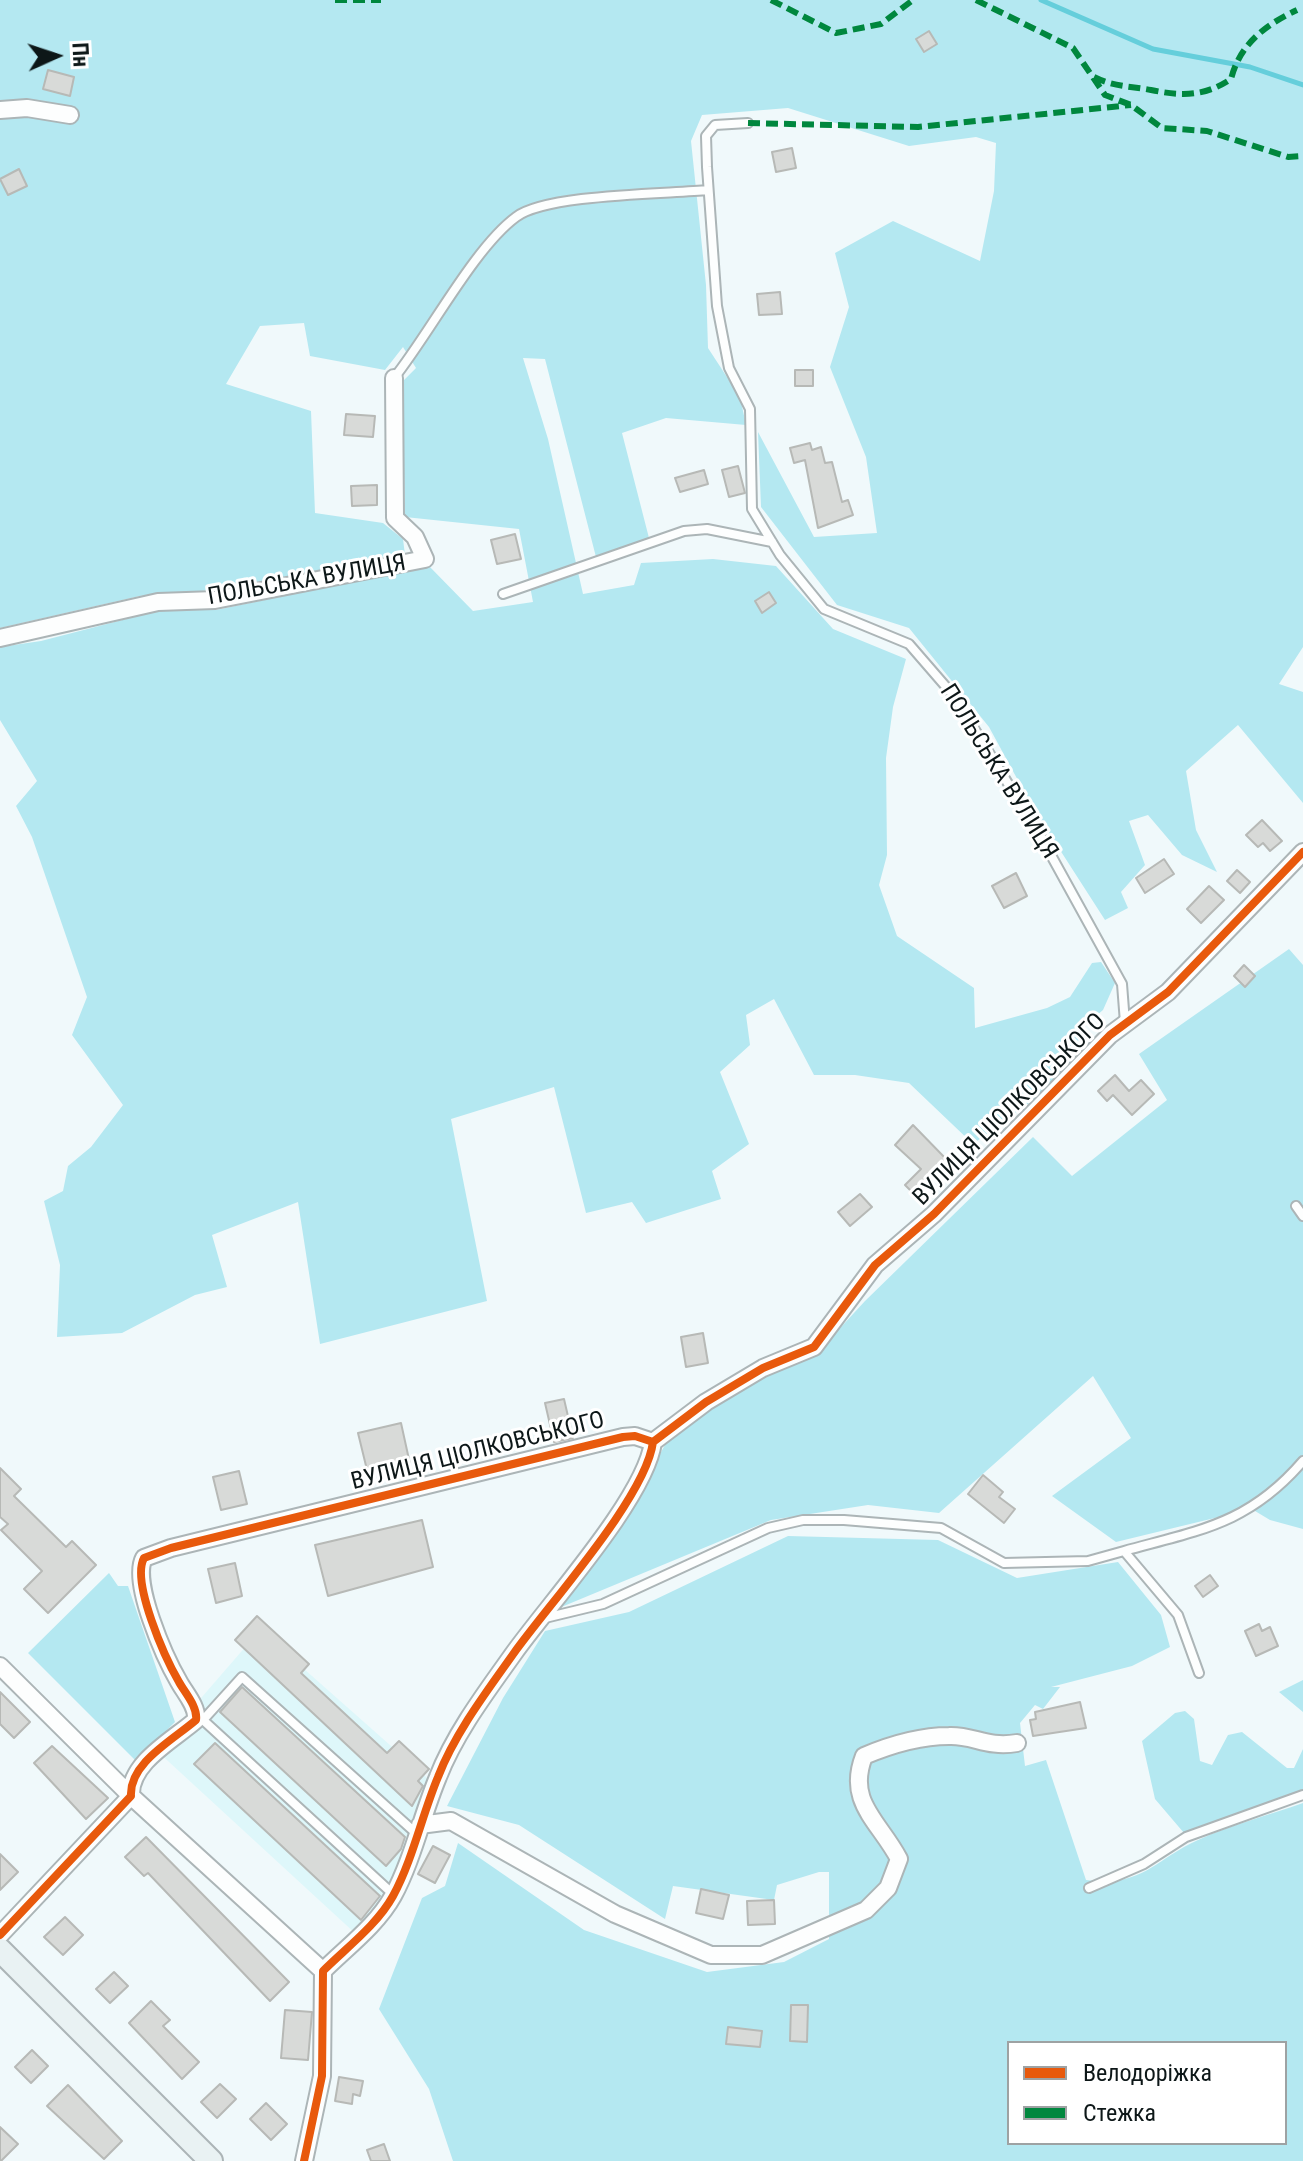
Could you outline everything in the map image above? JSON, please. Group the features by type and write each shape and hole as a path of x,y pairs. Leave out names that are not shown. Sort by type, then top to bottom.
{"street":[{"path":"0,110 27,108 70,115"},
{"name":"ПОЛЬСЬКА ВУЛИЦЯ","path":"0,638 158,602 215,600 425,559 415,537 395,518 394,378"},
{"name":"ВУЛИЦЯ ЦІОЛКОВСЬКОГО","path":"200,1718 176,1678 144,1597 139,1566 152,1553 623,1437 635,1436 653,1442 706,1402 763,1368 814,1347 875,1265 934,1214 1125,1024 1168,992 1303,852"},
{"path":"304,2161 322,2076 323,1971 381,1914 394,1895 438,1775 456,1742 540,1619 597,1544 639,1480 652,1453 653,1442"},
{"path":"0,1666 131,1796 323,1971"},
{"path":"0,1935 131,1796 130,1785 137,1770 200,1718"},
{"path":"419,1829 451,1821 568,1890 668,1939 711,1955 762,1955 866,1910 888,1888 899,1859 862,1804 855,1777 864,1756 891,1744 951,1735 995,1747 1017,1743"},
{"path":"0,1950 211,2161"}],"lane":[{"name":"ПОЛЬСЬКА ВУЛИЦЯ","path":"748,123 715,125 706,136 717,306 729,368 750,409 752,509 772,542 824,609 909,644 954,696 1041,837 1122,984 1125,1024"},
{"path":"394,378 488,245 517,215 551,203 708,190"},
{"path":"503,594 684,531 707,529 772,542"},
{"path":"1296,1206 1303,1216"},
{"path":"540,1619 603,1604 768,1528 803,1520 941,1528 1004,1563 1088,1561 1231,1520 1265,1500 1303,1461"},
{"path":"1124,1551 1178,1615 1199,1673"},
{"path":"394,1895 200,1718 242,1677 419,1829"},
{"path":"1089,1888 1144,1864 1186,1837 1303,1795"}],"shaded area":[{"path":"0,0 1303,0 1303,647 1279,684 1303,692 1303,803 1238,725 1186,771 1196,830 1217,872 1182,855 1148,815 1129,821 1145,865 1121,892 1128,908 1105,920 1033,808 989,727 909,628 837,605 761,507 758,432 814,537 877,533 866,457 830,367 849,307 835,253 893,221 980,261 994,191 996,143 976,137 909,146 788,108 702,115 691,141 706,285 708,348 740,397 746,425 666,418 622,433 649,538 596,557 545,359 523,358 548,439 583,594 634,585 641,563 713,559 776,566 833,629 906,659 893,707 886,758 887,855 879,885 897,936 974,988 975,1028 1047,1008 1070,997 1092,963 1101,962 1115,983 1103,1010 1084,1026 1070,1061 1037,1097 973,1144 909,1083 855,1075 814,1075 774,999 746,1015 750,1045 720,1072 749,1144 712,1171 721,1199 646,1223 632,1202 586,1213 554,1087 451,1119 487,1301 320,1344 298,1202 212,1235 227,1287 195,1295 122,1333 57,1337 60,1265 44,1201 63,1191 68,1166 91,1147 123,1105 72,1035 87,997 32,837 16,806 37,781 0,720 0,647 41,641 161,610 216,610 429,566 473,611 533,602 519,529 405,517 402,382 416,368 403,347 385,370 310,356 304,323 260,326 226,384 311,411 315,513 383,523 403,539 405,555 212,590 140,596 0,628"},
{"path":"1289,949 1303,965 1303,1529 1270,1520 1245,1505 1223,1516 1116,1542 1052,1496 1131,1438 1093,1376 939,1513 868,1505 771,1520 559,1608 628,1512 666,1443 727,1396 819,1351 865,1301 1033,1137 1072,1176 1167,1100 1139,1054"},
{"path":"788,1536 938,1540 1017,1578 1118,1562 1161,1615 1170,1647 1132,1666 1051,1687 1060,1687 1043,1709 1035,1705 1020,1723 1025,1766 1046,1760 1086,1880 1122,1880 1135,1876 1198,1840 1303,1803 1303,2161 453,2161 429,2089 379,2009 422,1898 445,1886 458,1843 584,1930 707,1972 784,1962 829,1939 829,1872 819,1872 777,1885 774,1900 673,1886 665,1919 519,1825 447,1806 503,1698 545,1631 629,1612"},
{"path":"109,1573 118,1586 128,1586 175,1722 136,1761 28,1653"},
{"path":"260,1630 434,1784 389,1892 357,1935 156,1750"},
{"path":"1303,1680 1303,1712 1279,1692"},
{"path":"1185,1711 1194,1719 1200,1761 1212,1765 1228,1735 1242,1732 1287,1768 1294,1768 1303,1749 1303,1791 1184,1833 1155,1799 1142,1741 1175,1713"}],"building":[{"path":"929,31 937,44 924,52 916,39"},
{"path":"48,70 74,77 70,96 43,89"},
{"path":"792,148 796,168 776,172 772,152"},
{"path":"19,169 27,186 8,195 0,179"},
{"path":"780,292 782,314 759,315 757,294"},
{"path":"795,370 813,370 813,386 795,386"},
{"path":"346,414 375,416 373,437 344,435"},
{"path":"810,443 812,450 821,447 825,463 832,462 842,502 848,500 853,515 818,528 805,460 794,463 790,448"},
{"path":"738,466 745,493 729,497 722,470"},
{"path":"704,470 708,484 680,492 675,478"},
{"path":"377,485 377,505 352,506 351,486"},
{"path":"515,534 521,559 497,564 491,540"},
{"path":"769,592 776,603 762,613 755,601"},
{"path":"1262,820 1282,841 1270,851 1263,843 1258,847 1246,835"},
{"path":"1164,859 1174,874 1145,893 1136,878"},
{"path":"1237,870 1250,882 1240,893 1227,881"},
{"path":"1016,873 1027,896 1004,908 992,886"},
{"path":"1209,886 1224,900 1201,923 1187,909"},
{"path":"1244,965 1255,976 1245,987 1234,976"},
{"path":"1115,1075 1129,1091 1141,1080 1154,1094 1132,1115 1113,1095 1107,1101 1098,1091"},
{"path":"913,1125 949,1162 915,1195 905,1185 921,1169 895,1145"},
{"path":"860,1194 872,1207 850,1226 838,1212"},
{"path":"703,1333 708,1363 686,1367 681,1337"},
{"path":"564,1399 573,1438 554,1442 545,1403"},
{"path":"401,1423 410,1464 368,1474 358,1433"},
{"path":"0,1468 21,1489 14,1496 66,1547 72,1541 96,1565 48,1613 24,1589 42,1571 1,1530 8,1524 0,1517"},
{"path":"239,1471 247,1504 221,1510 213,1477"},
{"path":"983,1475 1003,1492 999,1497 1015,1509 1004,1523 968,1494"},
{"path":"422,1520 433,1567 328,1596 315,1545"},
{"path":"235,1563 242,1596 216,1603 208,1569"},
{"path":"1210,1575 1218,1586 1203,1597 1195,1586"},
{"path":"257,1616 309,1664 301,1673 387,1753 399,1741 429,1769 418,1781 423,1786 412,1806 235,1640"},
{"path":"1259,1624 1262,1631 1270,1627 1278,1646 1256,1656 1245,1631"},
{"path":"242,1687 405,1837 401,1849 386,1866 220,1712"},
{"path":"0,1692 30,1722 14,1738 0,1724"},
{"path":"1080,1702 1086,1728 1033,1736 1030,1720 1036,1719 1035,1712"},
{"path":"215,1743 380,1896 361,1920 194,1764"},
{"path":"52,1746 108,1798 86,1819 34,1763"},
{"path":"146,1837 289,1982 270,2001 148,1873 144,1876 125,1857"},
{"path":"433,1846 450,1855 435,1883 418,1874"},
{"path":"0,1854 18,1872 0,1890"},
{"path":"701,1889 729,1895 723,1919 696,1913"},
{"path":"774,1900 775,1924 748,1925 747,1901"},
{"path":"65,1917 83,1935 63,1955 44,1937"},
{"path":"114,1972 128,1986 110,2003 96,1989"},
{"path":"151,2001 170,2020 163,2026 199,2062 182,2079 129,2023"},
{"path":"791,2005 808,2005 807,2042 790,2041"},
{"path":"285,2010 312,2012 308,2060 281,2058"},
{"path":"728,2027 762,2031 760,2047 726,2044"},
{"path":"32,2050 48,2066 31,2083 15,2067"},
{"path":"339,2077 363,2081 360,2096 353,2094 352,2104 335,2101"},
{"path":"220,2084 236,2099 217,2118 201,2102"},
{"path":"68,2085 122,2141 104,2159 47,2106"},
{"path":"266,2103 287,2124 271,2140 250,2119"},
{"path":"0,2127 18,2144 1,2161 0,2161"},
{"path":"384,2144 390,2161 371,2161 367,2150"}],"waterway":[{"path":"1041,0 1153,49 1250,67 1303,85"}],"marked path":[{"path":"335,0 381,0"},
{"path":"771,0 836,33 881,24 913,0"},
{"path":"976,0 1073,48 1105,95 1131,105 1162,128 1207,131 1288,157 1303,156"},
{"path":"1094,77 1115,84 1172,93 1202,92 1231,79 1241,56 1255,37 1297,10"},
{"path":"748,123 918,127 1131,105"}],"cycle path":[{"path":"0,1935 131,1796 137,1773 154,1753 196,1720 193,1705 173,1671 151,1620 142,1584 144,1558 171,1548 623,1437 635,1436 653,1442 706,1402 763,1368 814,1347 875,1265 934,1214 1110,1035 1168,992 1303,852"},
{"path":"304,2161 322,2076 323,1971 370,1926 393,1896 453,1744 514,1653 615,1520 646,1465 653,1442"}]}
